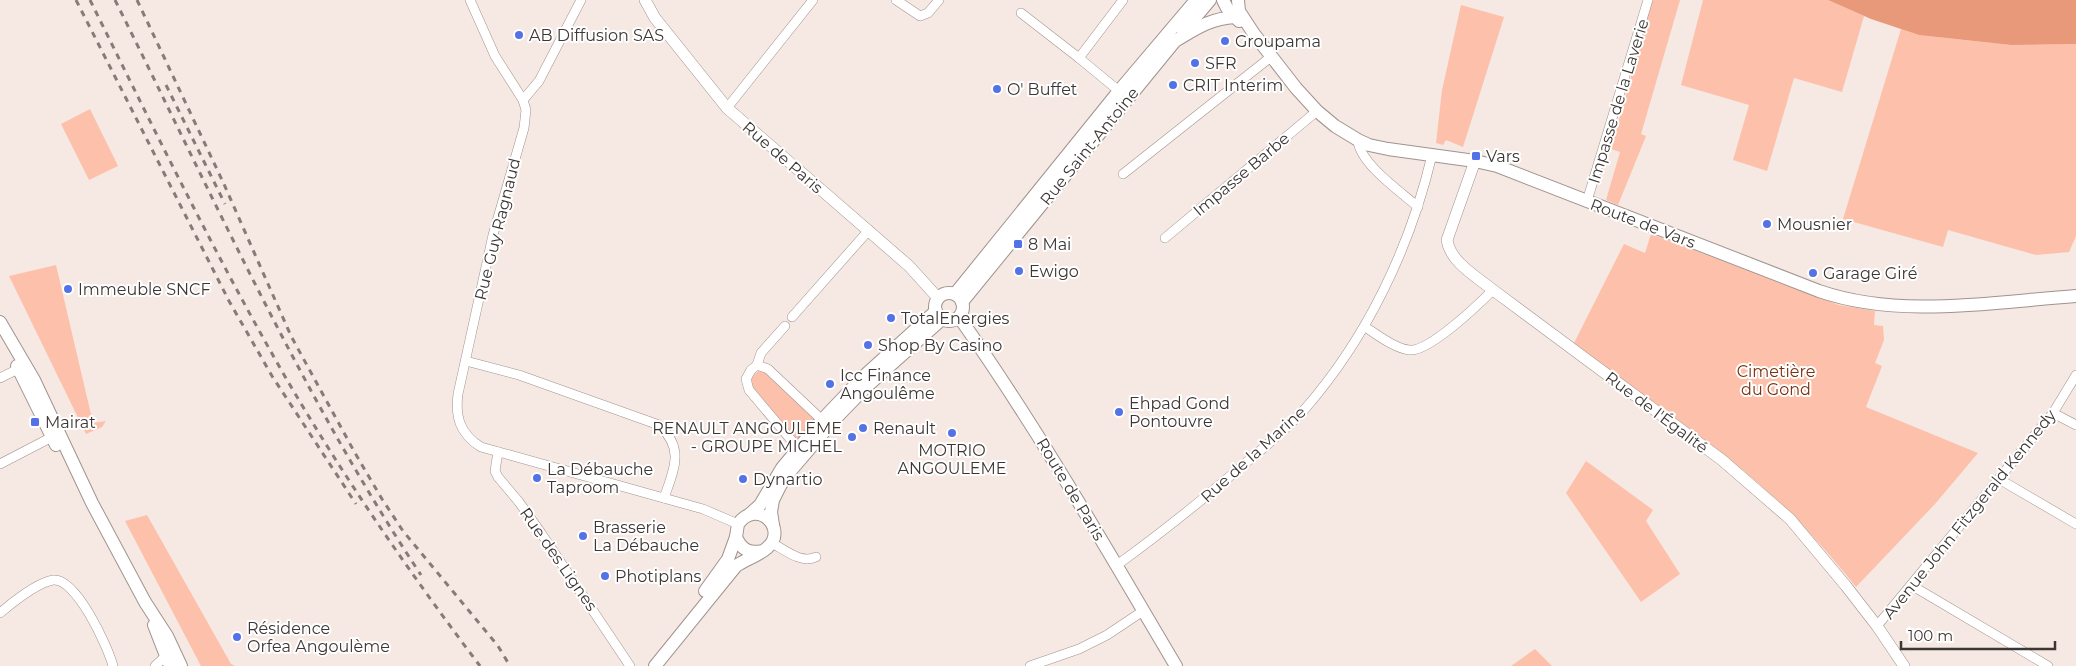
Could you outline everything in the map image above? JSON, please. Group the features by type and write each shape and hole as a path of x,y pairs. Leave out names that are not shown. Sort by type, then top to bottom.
{"main road":[{"name":"Rue Saint-Antoine","path":"959,298 1119,91 1196,0"},
{"path":"1175,41 1210,0"},
{"name":"Route de Vars","path":"1223,0 1235,17 1254,34"},
{"name":"Route de Vars","path":"1238,0 1239,11 1254,34 1296,88 1317,111 1339,129 1369,145 1497,166 1819,292 1846,300 1887,305 1949,306 2076,296"},
{"name":"Rue Saint-Antoine","path":"959,298 1175,41 1202,24 1235,17"},
{"path":"650,666 736,566 772,543 775,531 771,512 773,500 787,475 835,419 939,309 946,293 959,298 963,310 959,317 951,321 939,309"},
{"path":"681,628 728,559 736,537 738,524 760,505 777,475 798,448 862,378 939,309"},
{"name":"Route de Paris","path":"959,317 992,364 1117,565 1176,666"},
{"path":"0,322 34,380 54,436 75,465 92,503"},
{"path":"10,342 18,369 145,602 167,636 169,657 181,666"},
{"path":"750,514 761,514 770,520 773,525"},
{"path":"736,537 743,548 755,553 762,551"}],"street":[{"path":"470,0 495,56 523,100 539,81 581,0"},
{"name":"Rue de Paris","path":"645,0 660,24 727,108 909,266 939,309"},
{"path":"727,108 813,0"},
{"path":"896,0 920,16 928,13 939,0"},
{"path":"1080,58 1123,0"},
{"name":"Impasse de la Laverie","path":"1587,201 1648,0"},
{"path":"1021,13 1080,58 1119,91"},
{"path":"1123,174 1272,56"},
{"name":"Rue Guy Ragnaud","path":"523,100 526,110 524,128 493,235 457,405 460,427 481,447 703,509 738,524"},
{"name":"Impasse Barbe","path":"1165,238 1317,111"},
{"path":"1358,140 1358,146 1366,160 1418,207"},
{"name":"Rue de la Marine","path":"1117,565 1168,528 1286,428 1324,386 1365,326 1382,293 1418,207 1432,155"},
{"name":"Rue de l'Égalité","path":"1475,161 1447,240 1451,253 1469,272 1492,290 1722,460 1785,514 1846,586 1877,626 1904,666"},
{"path":"792,316 869,230"},
{"path":"1365,326 1403,348 1419,350 1474,310 1492,290"},
{"path":"785,326 761,353 757,365 748,374 746,385 798,448"},
{"path":"466,361 519,375 659,425 671,438 676,454 675,464 664,498"},
{"path":"757,365 763,366 773,373 822,420"},
{"path":"0,378 18,369"},
{"name":"Avenue John Fitzgerald Kennedy","path":"1877,626 2053,413 2076,376"},
{"path":"2053,413 2076,425"},
{"path":"0,464 54,436"},
{"name":"Rue des Lignes","path":"498,452 495,471 498,477 519,502 598,616 630,666"},
{"path":"1999,479 2076,524"},
{"path":"772,543 800,558 812,559 816,557"},
{"path":"0,613 33,589 52,580 59,580 66,584 93,618 105,642 112,666"},
{"path":"1911,585 2048,666"},
{"path":"1030,666 1107,635 1142,609"},
{"path":"154,666 169,657"}],"green space":[{"path":"1652,0 1680,0 1641,134 1646,136 1618,205 1606,200 1620,152 1611,149"},
{"path":"1703,0 1828,0 1864,16 1842,92 1794,78 1767,171 1733,160 1749,105 1681,85"},
{"path":"1461,5 1504,17 1463,147 1446,140 1443,145 1436,143 1442,90"},
{"path":"1901,29 1919,35 2011,45 2076,44 2076,236 2069,252 2036,255 1948,230 1943,247 1843,219"},
{"path":"90,109 118,166 89,180 61,124"},
{"name":"Cimetière du Gond","path":"1651,234 1839,305 1875,311 1874,325 1883,326 1884,340 1875,363 1882,366 1866,407 1978,453 1935,504 1856,587 1803,526 1744,471 1574,343 1624,244 1645,253"},
{"path":"56,265 93,423 106,421 102,427 86,434 9,276"},
{"path":"758,371 768,374 816,420 798,442 752,386 752,377"},
{"path":"1586,461 1653,510 1646,521 1680,574 1641,602 1566,493"},
{"path":"147,515 231,664 235,666 201,666 125,521"},
{"path":"1535,649 1552,666 1511,666"}],"shaded area":[{"path":"1828,0 2076,0 2076,44 2011,45 1919,35 1871,19"}],"railway":[{"path":"76,0 229,301 272,376 356,504"},
{"path":"90,0 208,234 257,327 305,411 377,522 480,666"},
{"path":"115,0 297,365 377,506 421,575"},
{"path":"137,0 223,182 291,336 355,453 403,531 498,646 510,666"},
{"path":"166,85 225,204"}],"place":[{"name":"AB Diffusion SAS","path":"519,35"},
{"name":"Groupama","path":"1225,41"},
{"name":"SFR","path":"1195,63"},
{"name":"CRIT Interim","path":"1173,85"},
{"name":"O' Buffet","path":"997,89"},
{"name":"Vars","path":"1476,156"},
{"name":"Mousnier","path":"1767,224"},
{"name":"8 Mai","path":"1018,244"},
{"name":"Ewigo","path":"1019,271"},
{"name":"Garage Giré","path":"1813,273"},
{"name":"Immeuble SNCF","path":"68,289"},
{"name":"TotalEnergies","path":"891,318"},
{"name":"Shop By Casino","path":"868,345"},
{"name":"Icc Finance Angoulême","path":"830,384"},
{"name":"Ehpad Gond Pontouvre","path":"1119,412"},
{"name":"Mairat","path":"35,422"},
{"name":"Renault","path":"863,428"},
{"name":"MOTRIO ANGOULEME","path":"952,433"},
{"name":"RENAULT ANGOULEME - GROUPE MICHEL","path":"852,437"},
{"name":"La Débauche Taproom","path":"537,478"},
{"name":"Dynartio","path":"743,479"},
{"name":"Brasserie La Débauche","path":"583,536"},
{"name":"Photiplans","path":"605,576"},
{"name":"Résidence Orfea Angoulème","path":"237,637"}]}
